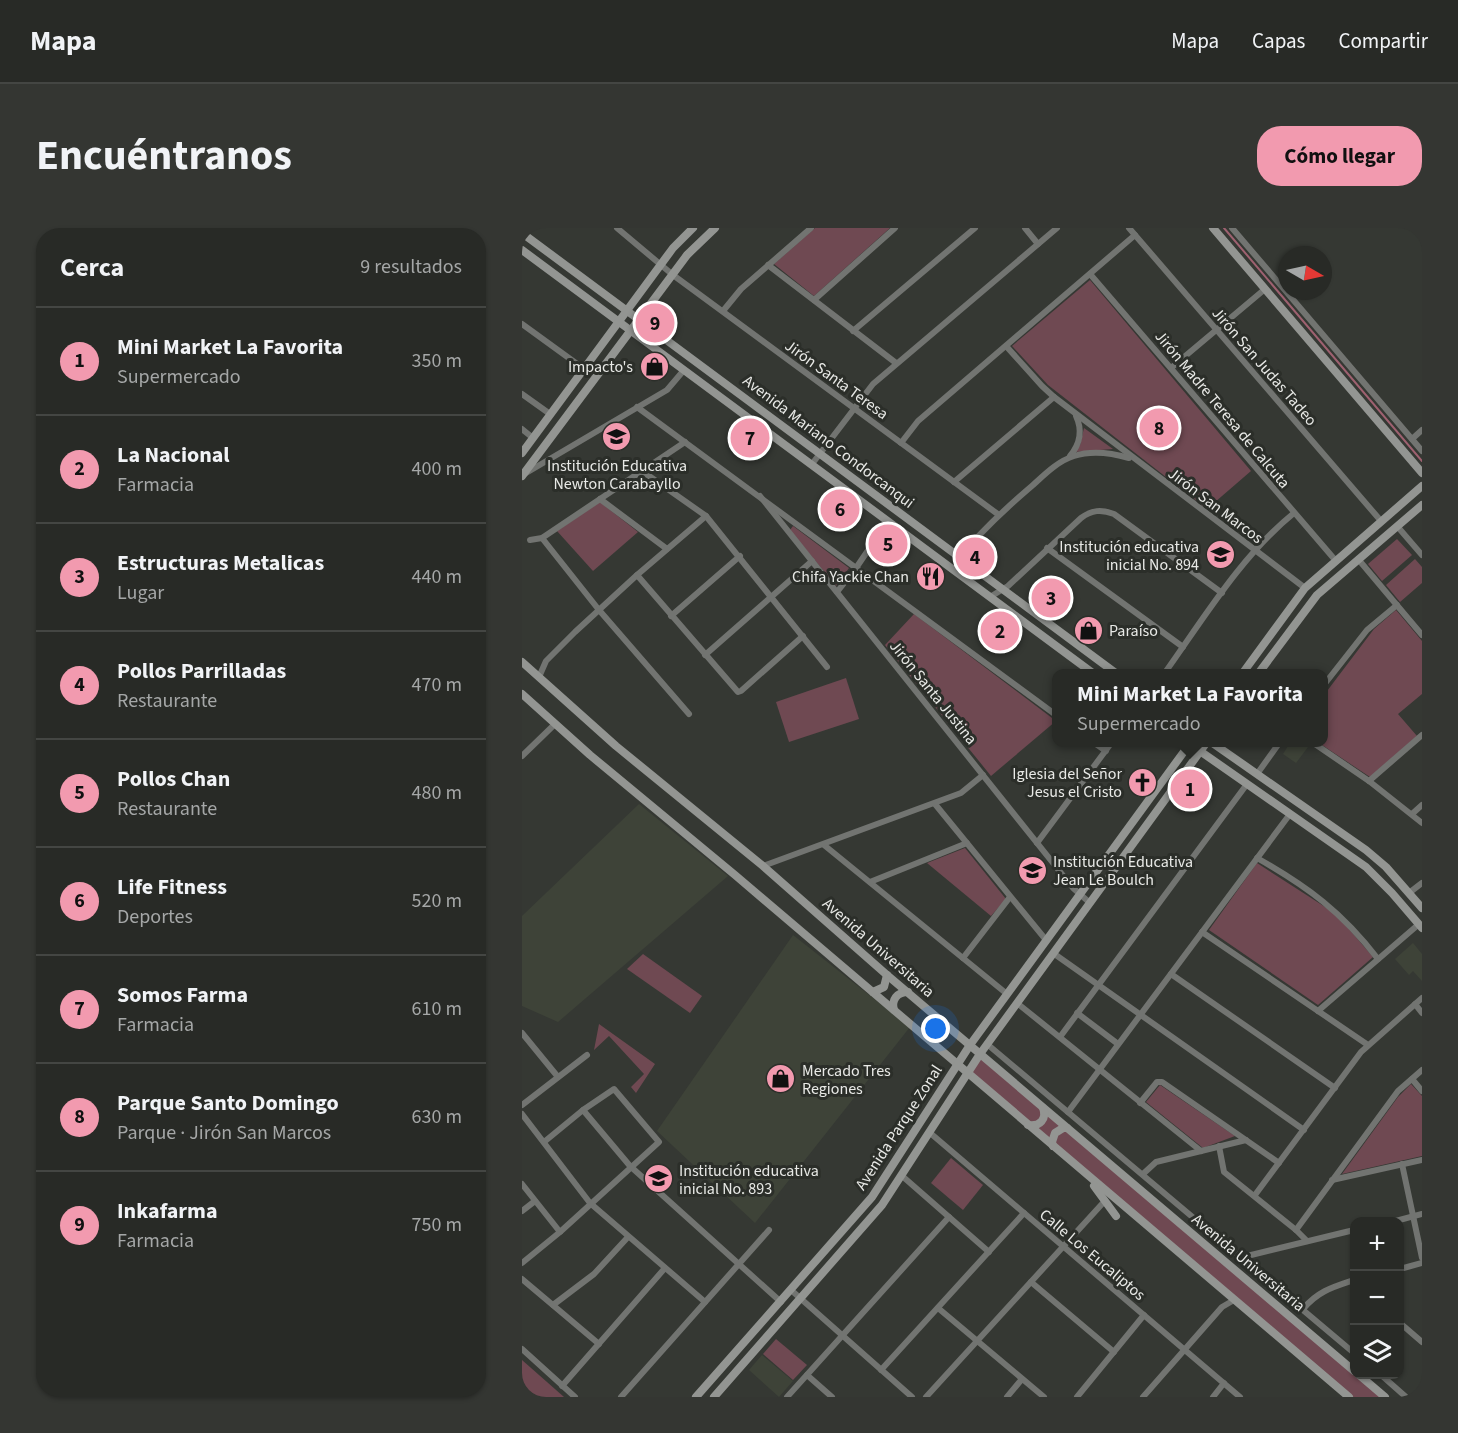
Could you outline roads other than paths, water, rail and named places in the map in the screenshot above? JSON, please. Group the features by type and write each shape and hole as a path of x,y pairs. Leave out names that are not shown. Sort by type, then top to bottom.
{"main road":[{"path":"522,453 661,264 678,242 693,228"},
{"path":"524,475 691,250 715,228"},
{"path":"1213,228 1422,473"},
{"name":"Avenida Mariano Condorcanqui","path":"522,233 1110,669"},
{"name":"Avenida Mariano Condorcanqui","path":"522,250 1087,669"},
{"path":"1246,669 1305,588 1422,486"},
{"path":"1262,669 1317,594 1422,505"},
{"name":"Avenida Universitaria","path":"524,664 616,746 763,866 887,975 1350,1368"},
{"path":"522,694 1349,1397"},
{"name":"Avenida Parque Zonal","path":"696,1397 872,1197 970,1045 1186,747"},
{"path":"1194,747 1355,859 1376,877 1420,926"},
{"name":"Avenida Parque Zonal","path":"714,1397 882,1205 987,1044 1204,747"},
{"path":"1216,747 1366,850 1386,867 1422,908"},
{"path":"1376,877 1386,867"},
{"path":"873,992 884,987 887,975"},
{"path":"894,1010 893,1001 896,997 903,992 908,992"},
{"path":"1028,1125 1038,1125 1042,1122 1043,1107"},
{"path":"1053,1146 1054,1133 1067,1128"},
{"path":"1085,1173 1116,1216"},
{"path":"1364,1379 1385,1397"}],"street":[{"name":"Jirón Santa Teresa","path":"617,228 673,274 999,515"},
{"path":"723,311 741,289 811,228"},
{"path":"814,300 895,228"},
{"path":"853,331 975,228"},
{"path":"1025,228 1038,244"},
{"path":"812,464 873,384 1057,228"},
{"name":"Jirón San Judas Tadeo","path":"1129,228 1381,522"},
{"path":"1232,228 1422,450"},
{"path":"901,443 918,422 1135,236"},
{"path":"768,266 896,363"},
{"name":"Jirón Madre Teresa de Calcuta","path":"1090,274 1336,561"},
{"path":"1171,368 1265,289"},
{"path":"522,324 584,369"},
{"name":"Jirón San Marcos","path":"1006,346 1054,397 1305,588"},
{"path":"524,475 669,389 684,370"},
{"path":"522,394 550,414"},
{"path":"954,482 1054,397"},
{"path":"637,407 1052,712"},
{"path":"1069,458 1078,444 1081,433 1074,413"},
{"path":"522,429 533,438"},
{"path":"1412,439 1422,430"},
{"path":"530,540 542,538 685,442"},
{"path":"960,557 999,515 1053,468 1069,458 1085,453 1100,453 1135,460"},
{"path":"642,471 706,516 827,667"},
{"name":"Jirón Santa Justina","path":"760,496 1079,895 1090,903"},
{"path":"600,499 667,549"},
{"path":"990,597 1008,586 1089,512 1106,511 1114,514 1222,593"},
{"path":"1167,669 1254,551 1272,531 1294,513"},
{"path":"539,677 546,661 636,575 706,516"},
{"path":"837,592 888,521"},
{"path":"1397,526 1422,555"},
{"path":"542,538 599,610 689,714"},
{"path":"1047,548 1183,646"},
{"path":"671,616 740,556"},
{"path":"1358,559 1422,635"},
{"path":"705,655 812,561"},
{"path":"636,575 735,690 741,691 803,636"},
{"path":"1328,680 1367,630 1397,605"},
{"path":"522,756 555,724"},
{"path":"1369,781 1422,735"},
{"path":"1101,747 1106,751"},
{"path":"1037,843 1109,747"},
{"path":"1257,774 1276,747"},
{"path":"1319,747 1369,781 1422,823"},
{"path":"763,866 935,804 961,793 983,775"},
{"path":"1060,1037 1247,784"},
{"path":"935,804 1046,940"},
{"path":"1412,814 1422,805"},
{"path":"1068,1112 1290,814"},
{"path":"870,882 967,843"},
{"path":"824,845 1007,994"},
{"path":"1257,858 1296,880 1330,906 1356,931 1378,958"},
{"path":"1409,893 1422,883"},
{"path":"963,958 1010,897"},
{"path":"1318,1011 1378,958 1420,926"},
{"path":"1202,932 1368,1045"},
{"path":"1053,954 1304,1130"},
{"path":"1171,974 1335,1088"},
{"path":"1255,1195 1368,1045 1422,998"},
{"path":"1017,1003 1201,1151"},
{"path":"1415,1004 1422,1013"},
{"path":"1077,1013 1118,1044"},
{"path":"522,1033 558,1077"},
{"name":"Avenida Universitaria","path":"987,1044 1243,1257 1350,1350"},
{"path":"522,1105 587,1055"},
{"path":"1296,1230 1398,1091 1422,1070"},
{"path":"1412,1079 1422,1091"},
{"path":"1140,1103 1157,1082 1162,1082 1279,1163"},
{"path":"522,1263 560,1232 659,1142 617,1090 612,1089 544,1142"},
{"path":"583,1110 630,1166 781,1302"},
{"path":"522,1114 590,1203 705,1302"},
{"name":"Calle Los Eucaliptos","path":"929,1132 1240,1397"},
{"path":"1143,1174 1156,1162 1246,1140"},
{"path":"1219,1146 1224,1172 1255,1195 1307,1241"},
{"path":"1332,1180 1422,1160"},
{"path":"1402,1164 1422,1258"},
{"path":"901,1175 989,1252"},
{"path":"522,1184 560,1232"},
{"path":"522,1211 535,1201"},
{"path":"926,1397 1102,1204"},
{"path":"881,1370 1024,1213"},
{"path":"1404,1218 1422,1214"},
{"path":"788,1397 949,1217"},
{"path":"621,1397 769,1230"},
{"path":"1243,1257 1350,1231"},
{"path":"553,1305 594,1274 628,1237"},
{"path":"1404,1268 1422,1263"},
{"path":"562,1386 665,1268"},
{"path":"522,1279 599,1344"},
{"path":"1302,1309 1326,1288 1350,1281"},
{"path":"1031,1282 1114,1352"},
{"path":"791,1290 912,1397"},
{"path":"1143,1397 1221,1307 1234,1300"},
{"path":"938,1308 1044,1397"},
{"path":"1077,1397 1144,1315"},
{"path":"1402,1325 1422,1342"},
{"path":"522,1349 575,1397"},
{"path":"807,1375 832,1397"},
{"path":"1007,1397 1022,1379"},
{"path":"1386,1379 1406,1397"},
{"path":"1213,1397 1224,1383"}],"waterway":[{"path":"1224,228 1422,461"}],"place":[{"name":"Inkafarma","path":"655,323"},
{"name":"Impacto's","path":"654,366"},
{"name":"Parque Santo Domingo","path":"1159,428"},
{"name":"Institución Educativa Newton Carabayllo","path":"617,437"},
{"name":"Somos Farma","path":"750,438"},
{"name":"Life Fitness","path":"840,509"},
{"name":"Pollos Chan","path":"888,544"},
{"name":"Institución educativa inicial No. 894","path":"1220,555"},
{"name":"Pollos Parrilladas","path":"975,557"},
{"name":"Chifa Yackie Chan","path":"930,576"},
{"name":"Estructuras Metalicas","path":"1051,598"},
{"name":"Paraíso","path":"1088,630"},
{"name":"La Nacional","path":"1000,631"},
{"name":"Iglesia del Señor Jesus el Cristo","path":"1143,782"},
{"name":"Mini Market La Favorita","path":"1190,789"},
{"name":"Institución Educativa Jean Le Boulch","path":"1032,870"},
{"name":"Mercado Tres Regiones","path":"781,1079"},
{"name":"Institución educativa inicial No. 893","path":"658,1179"}]}
